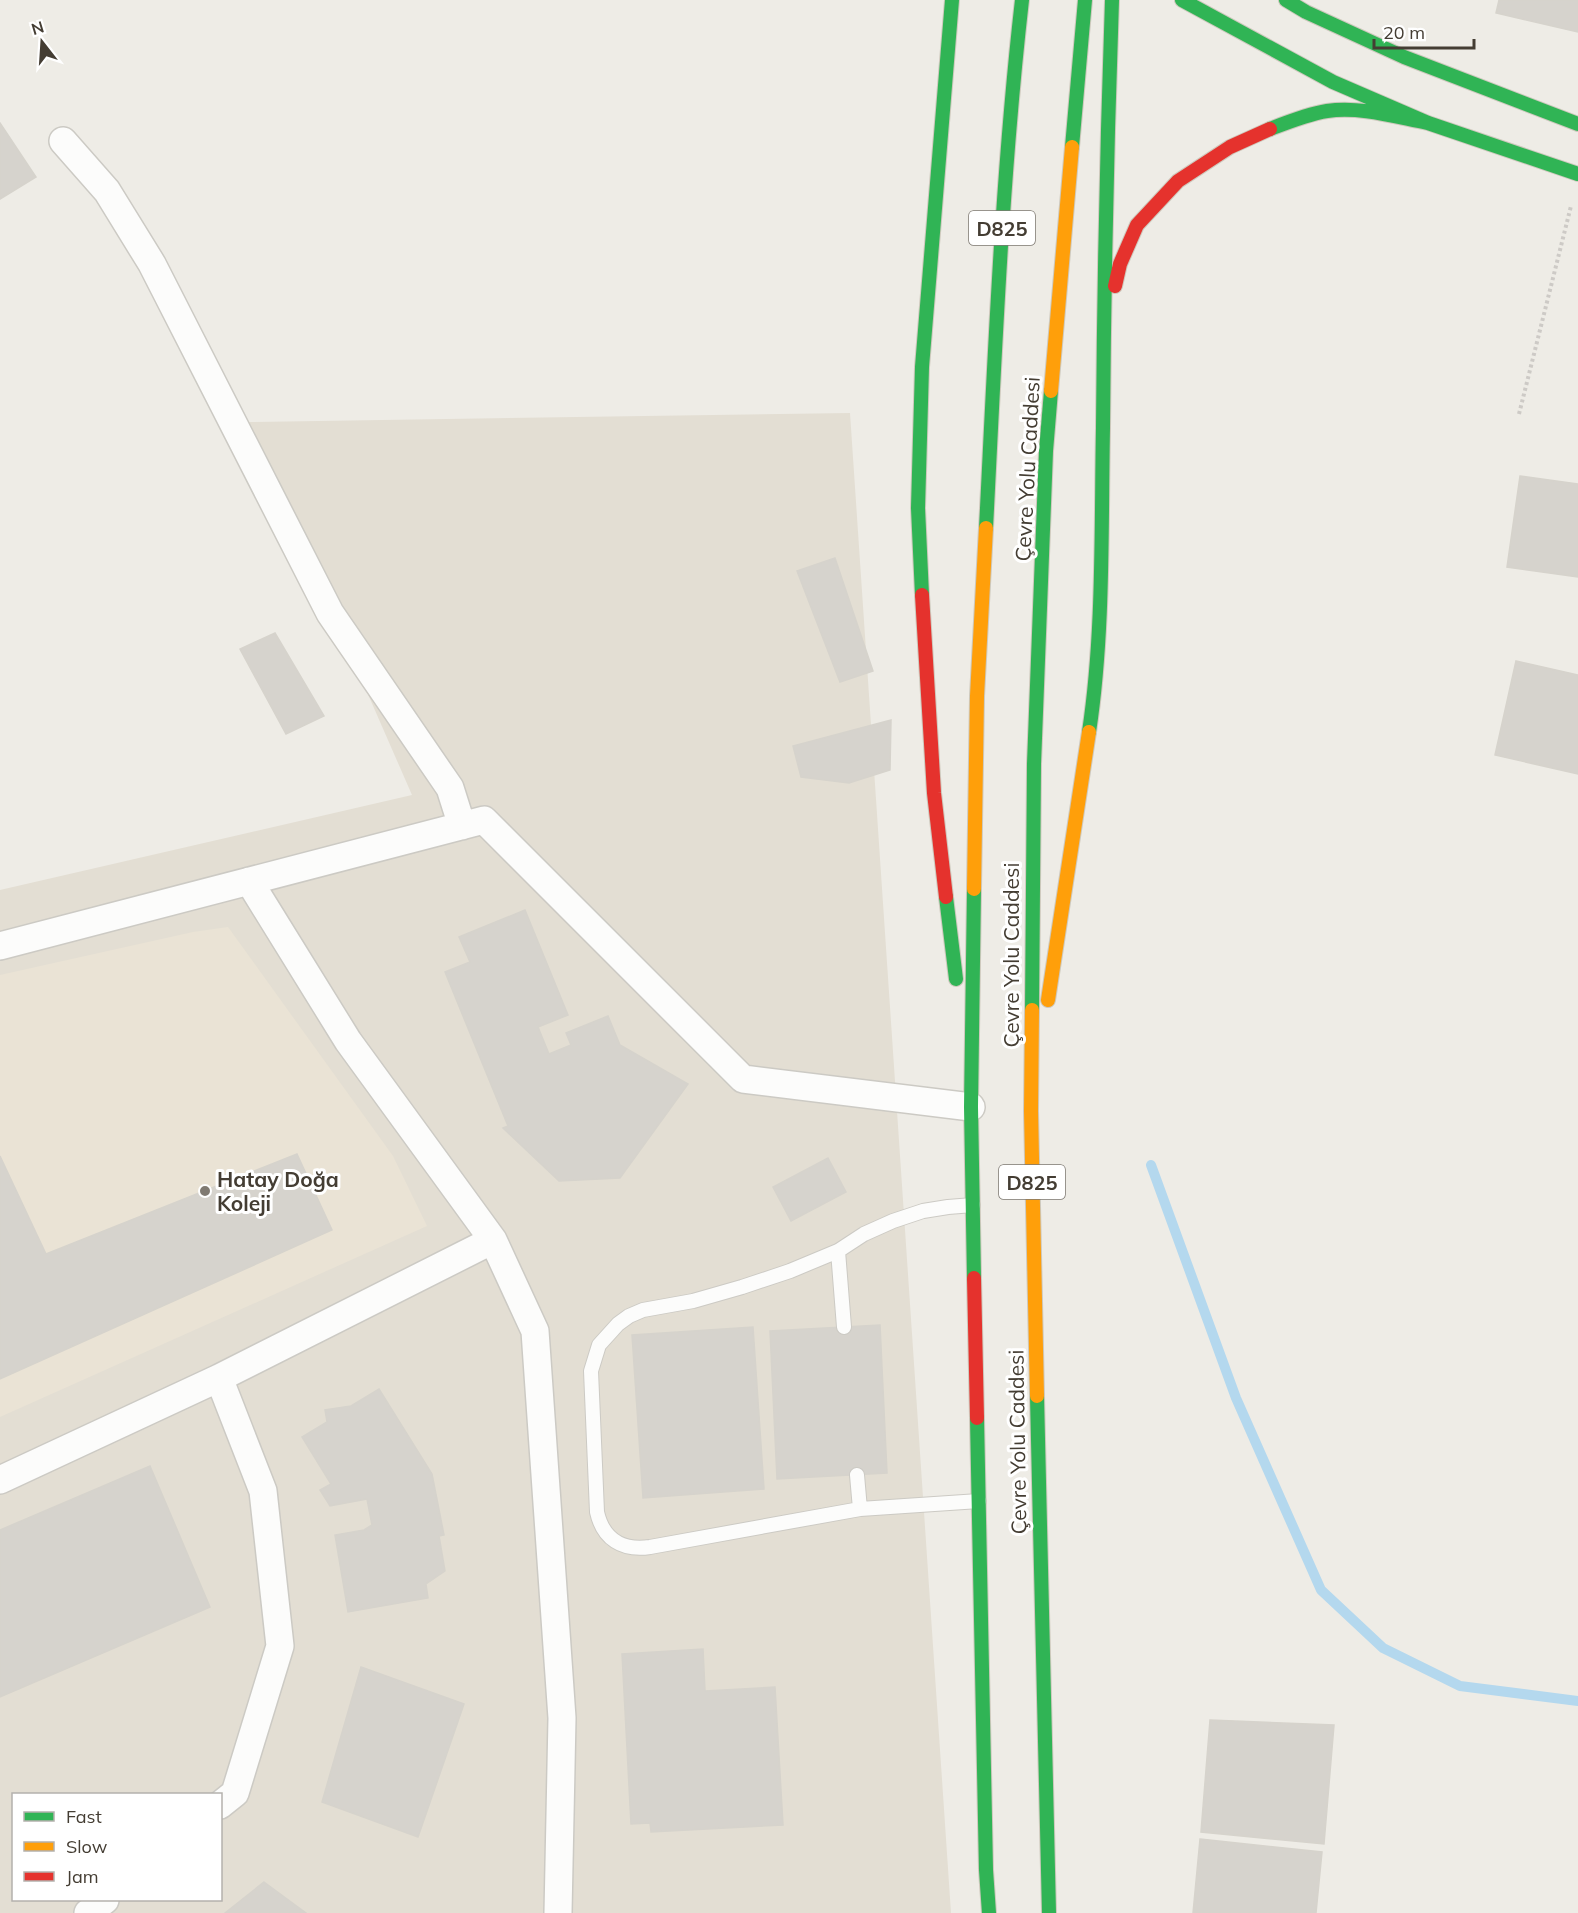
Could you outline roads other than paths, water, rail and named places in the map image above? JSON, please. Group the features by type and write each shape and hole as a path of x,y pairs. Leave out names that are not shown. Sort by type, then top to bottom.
{"main road":[{"path":"952,0 922,367 918,508 933,782 971,1107"},
{"name":"Çevre Yolu Caddesi","path":"989,1913 986,1870 971,1107 977,696 988,456 1011,110 1022,0"},
{"name":"Çevre Yolu Caddesi","path":"1049,1913 1031,1112 1034,764 1046,451 1085,0"},
{"path":"1031,1112 1095,690 1112,0"},
{"path":"1182,0 1334,82 1428,123 1578,174"},
{"path":"1286,0 1306,12 1404,57 1578,124"},
{"path":"1105,326 1120,264 1137,225 1178,181 1230,147 1287,122 1328,111 1372,111 1428,123"}],"street":[{"path":"63,141 107,191 152,264 330,613 450,788 462,826"},
{"path":"0,946 484,820 743,1079 971,1107"},
{"path":"249,881 348,1041 493,1240 535,1331 562,1718 558,1913"},
{"path":"0,1480 219,1378 493,1240"},
{"path":"219,1378 263,1491 280,1646 235,1793 222,1803"},
{"path":"88,1913 103,1901"}],"lane":[{"path":"973,1205 939,1208 892,1221 864,1234 838,1251 790,1271 742,1287 629,1316 607,1334 597,1351 591,1371 597,1512 600,1523 614,1541 625,1547 637,1549 860,1509 979,1501"},
{"path":"838,1251 844,1327"},
{"path":"857,1475 860,1509"}],"waterway":[{"path":"1151,1165 1236,1398 1321,1590 1383,1648 1460,1686 1578,1701"}],"place":[{"name":"Hatay Doğa Koleji","path":"205,1191"}]}
